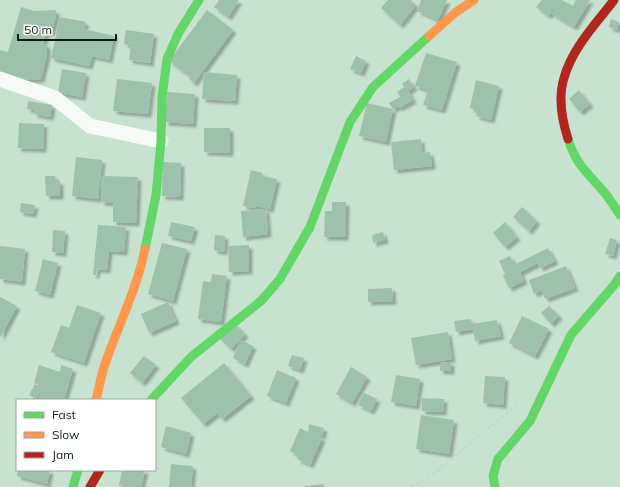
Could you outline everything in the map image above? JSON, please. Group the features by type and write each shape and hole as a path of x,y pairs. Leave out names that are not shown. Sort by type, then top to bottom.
{"street":[{"path":"96,399 105,365 129,302 142,260 156,195 162,97 167,59 178,34 199,0"},
{"path":"152,399 190,357 261,301 280,278 310,227 350,122 373,87 456,12 474,0"},
{"path":"614,0 583,42 566,69 561,89 563,124 572,151 580,166 608,198 620,215"},
{"path":"0,79 55,98 90,126 160,141"},
{"path":"495,487 493,476 498,459 530,421 571,335 615,284 620,276"},
{"path":"73,487 78,471"},
{"path":"90,487 99,471"}],"path":[{"path":"411,487 432,475 524,398"}],"building":[{"path":"219,0 239,0 228,17 214,7"},
{"path":"388,0 412,0 411,1 416,5 400,25 381,8"},
{"path":"421,0 447,0 438,20 417,11"},
{"path":"542,0 562,0 573,6 576,0 590,0 574,27 552,14 559,3 548,16 536,7"},
{"path":"21,7 34,11 56,10 56,16 51,33 46,33 43,44 47,45 47,55 41,79 14,80 0,76 0,50 8,52"},
{"path":"207,10 233,30 194,83 189,79 191,77 169,61"},
{"path":"60,17 86,22 84,29 114,36 109,60 92,56 89,66 51,58"},
{"path":"611,19 619,22 617,30 609,27"},
{"path":"126,30 154,34 150,63 129,60 131,45 124,44"},
{"path":"426,53 457,62 442,110 423,105 428,90 415,86"},
{"path":"356,56 366,61 361,73 350,69"},
{"path":"62,69 86,73 82,97 58,93"},
{"path":"204,72 237,75 235,101 202,99"},
{"path":"117,79 152,83 148,114 113,111"},
{"path":"409,79 414,87 408,91 413,100 399,108 398,106 393,109 389,103 400,97 397,92 404,87 402,84"},
{"path":"476,80 499,86 491,120 476,116 477,110 470,108"},
{"path":"579,90 590,104 580,112 569,99"},
{"path":"167,92 195,94 193,124 165,122"},
{"path":"28,101 52,105 50,117 34,114 35,110 27,109"},
{"path":"367,103 393,109 386,142 359,136"},
{"path":"19,123 44,124 43,149 18,148"},
{"path":"204,128 230,128 230,153 204,152"},
{"path":"421,139 422,153 430,152 432,166 394,170 391,142"},
{"path":"76,157 102,160 98,199 72,196"},
{"path":"163,162 181,163 180,197 162,196"},
{"path":"251,170 262,173 262,176 277,179 270,209 256,206 255,208 243,206"},
{"path":"45,176 55,176 56,181 60,181 60,196 46,196"},
{"path":"102,176 138,177 136,223 113,222 113,203 101,202"},
{"path":"332,202 346,202 345,237 324,237 325,211 332,211"},
{"path":"21,203 35,205 33,214 20,212"},
{"path":"522,207 537,221 529,231 513,217"},
{"path":"266,209 268,234 243,237 241,211"},
{"path":"171,222 195,227 191,241 168,236"},
{"path":"505,222 517,237 505,247 493,233"},
{"path":"98,225 126,227 124,252 109,251 107,270 97,269 96,275 93,275"},
{"path":"53,230 65,231 63,253 52,252"},
{"path":"383,232 385,240 373,243 372,235"},
{"path":"215,235 225,236 224,252 214,250"},
{"path":"610,238 617,240 613,256 605,254"},
{"path":"162,243 187,249 173,301 148,294"},
{"path":"249,245 249,271 229,272 228,246"},
{"path":"0,246 25,249 22,282 0,279"},
{"path":"548,248 555,261 540,268 538,263 520,272 524,281 509,288 503,276 505,274 499,261 510,256 514,265"},
{"path":"43,259 58,263 50,295 35,291"},
{"path":"566,266 575,288 545,299 542,290 534,294 529,280"},
{"path":"212,274 227,276 221,322 198,319 203,281 211,282"},
{"path":"392,288 393,301 368,302 368,289"},
{"path":"0,297 17,306 0,338"},
{"path":"168,302 176,321 149,333 141,314"},
{"path":"77,305 101,313 84,363 51,352 61,325 69,328"},
{"path":"549,306 559,316 551,324 541,313"},
{"path":"522,316 549,329 535,356 509,343"},
{"path":"471,319 473,329 456,332 454,321"},
{"path":"497,320 501,336 475,341 472,324"},
{"path":"235,324 245,334 231,349 220,339"},
{"path":"448,332 452,359 416,365 411,338"},
{"path":"241,340 253,346 245,364 233,358"},
{"path":"292,355 304,358 300,370 288,366"},
{"path":"144,356 156,365 142,383 130,373"},
{"path":"440,362 451,362 451,371 440,371"},
{"path":"224,363 251,396 222,419 217,413 203,424 181,398"},
{"path":"39,365 60,372 61,365 73,369 64,399 39,399 42,389 36,399 29,395 35,384 43,388 43,386 34,383"},
{"path":"351,367 367,377 352,403 336,394"},
{"path":"277,370 296,378 286,403 267,396"},
{"path":"396,375 420,379 416,406 391,402"},
{"path":"485,376 505,377 503,405 483,403"},
{"path":"364,393 377,399 371,411 358,405"},
{"path":"422,398 444,399 443,412 422,411"},
{"path":"421,415 454,420 449,454 416,449"},
{"path":"309,424 324,428 322,436 310,433 322,438 310,465 297,459 299,455 290,451 300,428 308,432"},
{"path":"166,426 191,433 186,454 161,447"},
{"path":"171,464 193,466 191,487 169,487"},
{"path":"18,471 50,471 47,484 17,476"},
{"path":"122,471 145,471 141,487 119,485"},
{"path":"324,484 324,487 305,487 305,486"}],"traffic: fast":[{"path":"145,249 156,195 161,141 162,97 167,59 178,34 199,0"},
{"path":"152,399 191,357 261,301 280,279 310,227 350,122 373,87 429,36"},
{"path":"568,139 580,164 602,189 620,215"},
{"path":"495,487 493,476 498,459 530,421 571,335 615,284 620,276"},
{"path":"73,487 78,471"}],"traffic: slow":[{"path":"429,36 456,12 474,0"},
{"path":"96,399 105,364 132,293 142,264 145,249"}],"traffic: jam":[{"path":"568,139 564,124 561,101 564,78 579,46 614,0"},
{"path":"90,487 99,471"}]}
